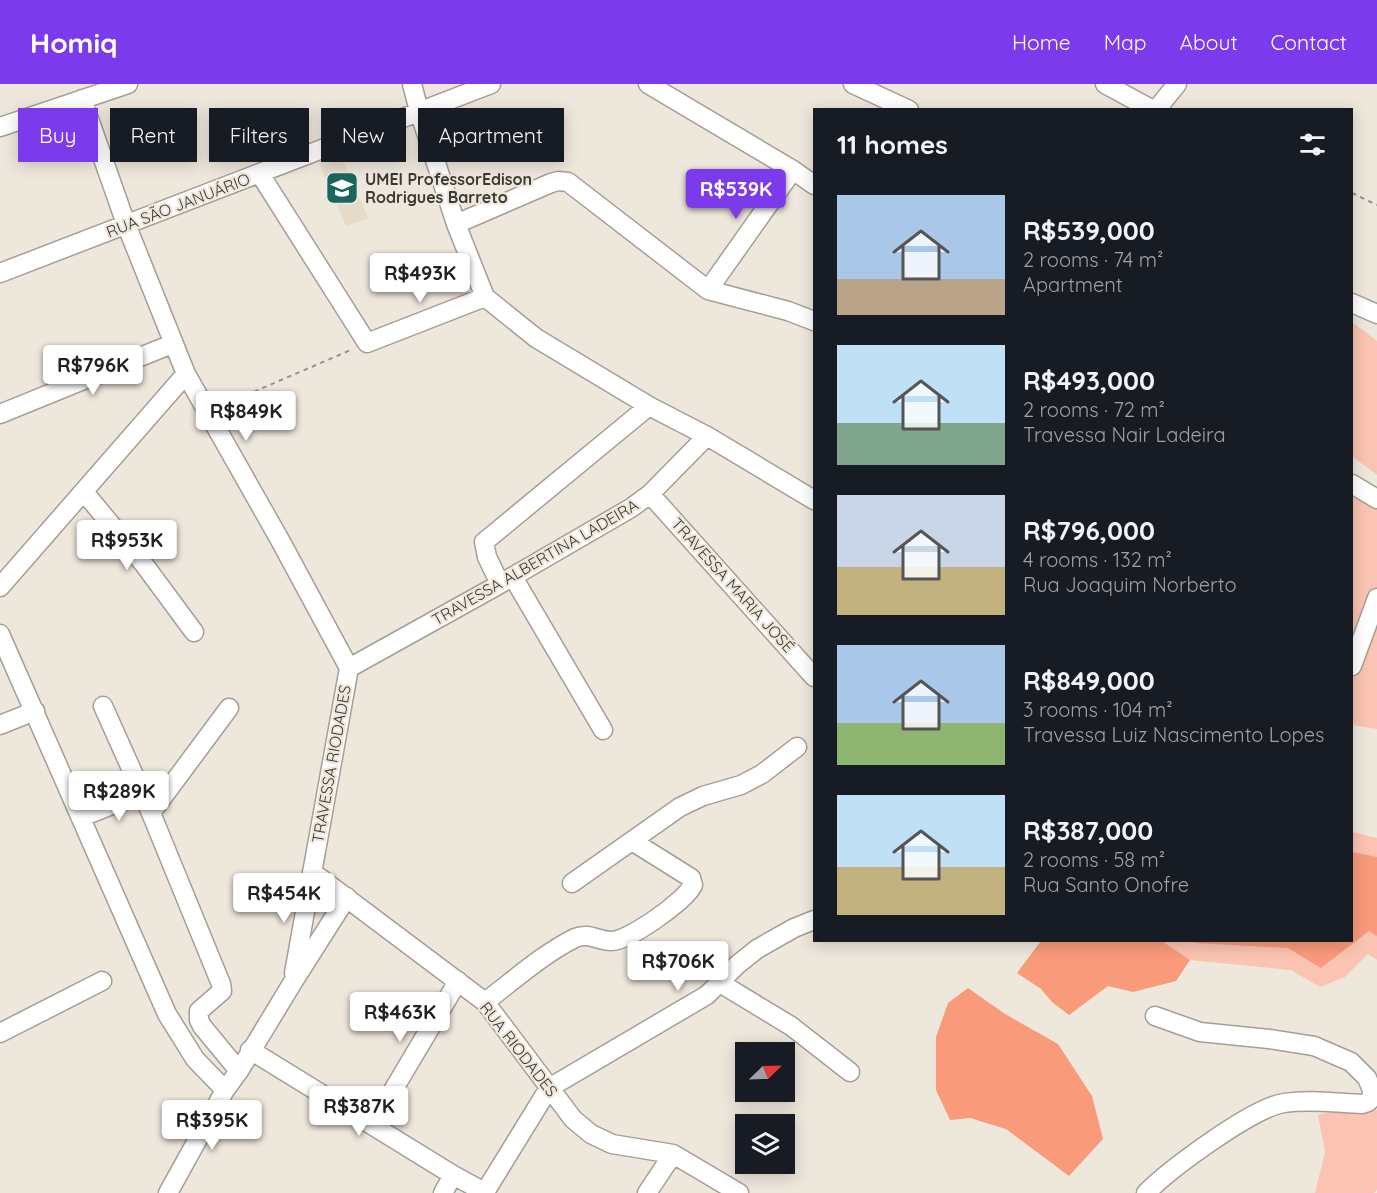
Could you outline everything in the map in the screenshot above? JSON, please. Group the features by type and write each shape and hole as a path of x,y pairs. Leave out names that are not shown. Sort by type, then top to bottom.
{"street":[{"path":"0,127 128,84"},
{"path":"412,84 418,108"},
{"name":"RUA SÃO JANUÁRIO","path":"427,108 491,84"},
{"path":"648,84 794,170 813,184"},
{"path":"853,84 905,108"},
{"path":"1105,84 1151,108"},
{"path":"1157,108 1177,84"},
{"path":"82,99 126,224 172,344 186,374 349,668"},
{"name":"RUA SÃO JANUÁRIO","path":"0,273 418,111"},
{"path":"436,162 456,224 485,297 536,338 649,406 707,436 813,499"},
{"path":"708,290 794,170"},
{"path":"260,174 367,343 485,297"},
{"path":"456,224 551,183 568,182 708,290 788,311 813,321"},
{"path":"1353,303 1377,314"},
{"path":"0,414 172,344"},
{"path":"0,588 186,374"},
{"path":"603,730 507,581 487,557 484,542 649,406"},
{"name":"TRAVESSA ALBERTINA LADEIRA","path":"349,668 507,581 631,508 651,494 707,436"},
{"path":"1353,485 1377,499"},
{"path":"84,492 143,563 194,633"},
{"name":"TRAVESSA MARIA JOSÉ","path":"651,494 813,676"},
{"path":"1353,663 1377,598"},
{"path":"0,634 167,1014 195,1059 225,1090"},
{"name":"TRAVESSA RIODADES","path":"175,1189 225,1090 239,1071 292,982 349,668"},
{"path":"103,706 151,813 222,987 220,994 200,1011 199,1020 239,1071"},
{"path":"151,813 228,708"},
{"path":"0,725 35,711"},
{"path":"573,883 680,807 704,796 741,785 762,774 797,747"},
{"path":"82,818 142,793"},
{"path":"485,1002 537,962 575,939 590,936 612,941 620,939 654,920 690,892 693,885 691,878 632,841"},
{"name":"RUA RIODADES","path":"312,872 485,1002 573,1119 591,1134 612,1144 672,1154 739,1193"},
{"path":"292,982 347,897"},
{"path":"250,1050 486,1193 549,1088 697,1001 757,949 794,928 813,920"},
{"path":"0,1033 102,981"},
{"path":"373,1124 458,981"},
{"path":"720,983 791,1026 850,1072"},
{"path":"1146,1193 1201,1148 1267,1108 1284,1103 1311,1101 1362,1104 1372,1098 1372,1090 1367,1078 1351,1062 1314,1046 1200,1032 1155,1016"},
{"path":"647,1193 672,1154"},
{"path":"443,1193 453,1175"}],"path":[{"path":"1353,193 1377,205"},
{"path":"208,412 367,343"}],"shaded area":[{"name":"UMEI ProfessorEdison Rodrigues Barreto","path":"321,156 321,162 344,162 368,218 346,226 317,158"},
{"path":"1353,323 1377,341 1377,475 1353,457"},
{"path":"1353,497 1377,507 1377,729 1353,725"},
{"path":"1353,832 1377,838 1377,960 1368,954 1345,977 1320,987 1291,970 1190,960 1163,942 1353,942"},
{"path":"1353,852 1377,857 1377,936 1369,931 1321,968 1288,948 1194,942 1353,942"},
{"path":"1040,942 1163,942 1190,960 1176,981 1133,992 1108,986 1069,1015 1052,1002 1041,989 1017,973"},
{"path":"968,988 1005,1014 1058,1044 1092,1096 1103,1139 1069,1176 1006,1129 970,1118 950,1120 936,1090 936,1037 948,1003"},
{"path":"1342,1109 1377,1110 1377,1189 1374,1193 1315,1193 1325,1152 1318,1115"}],"place":[{"name":"UMEI ProfessorEdison Rodrigues Barreto","path":"342,188"}]}
